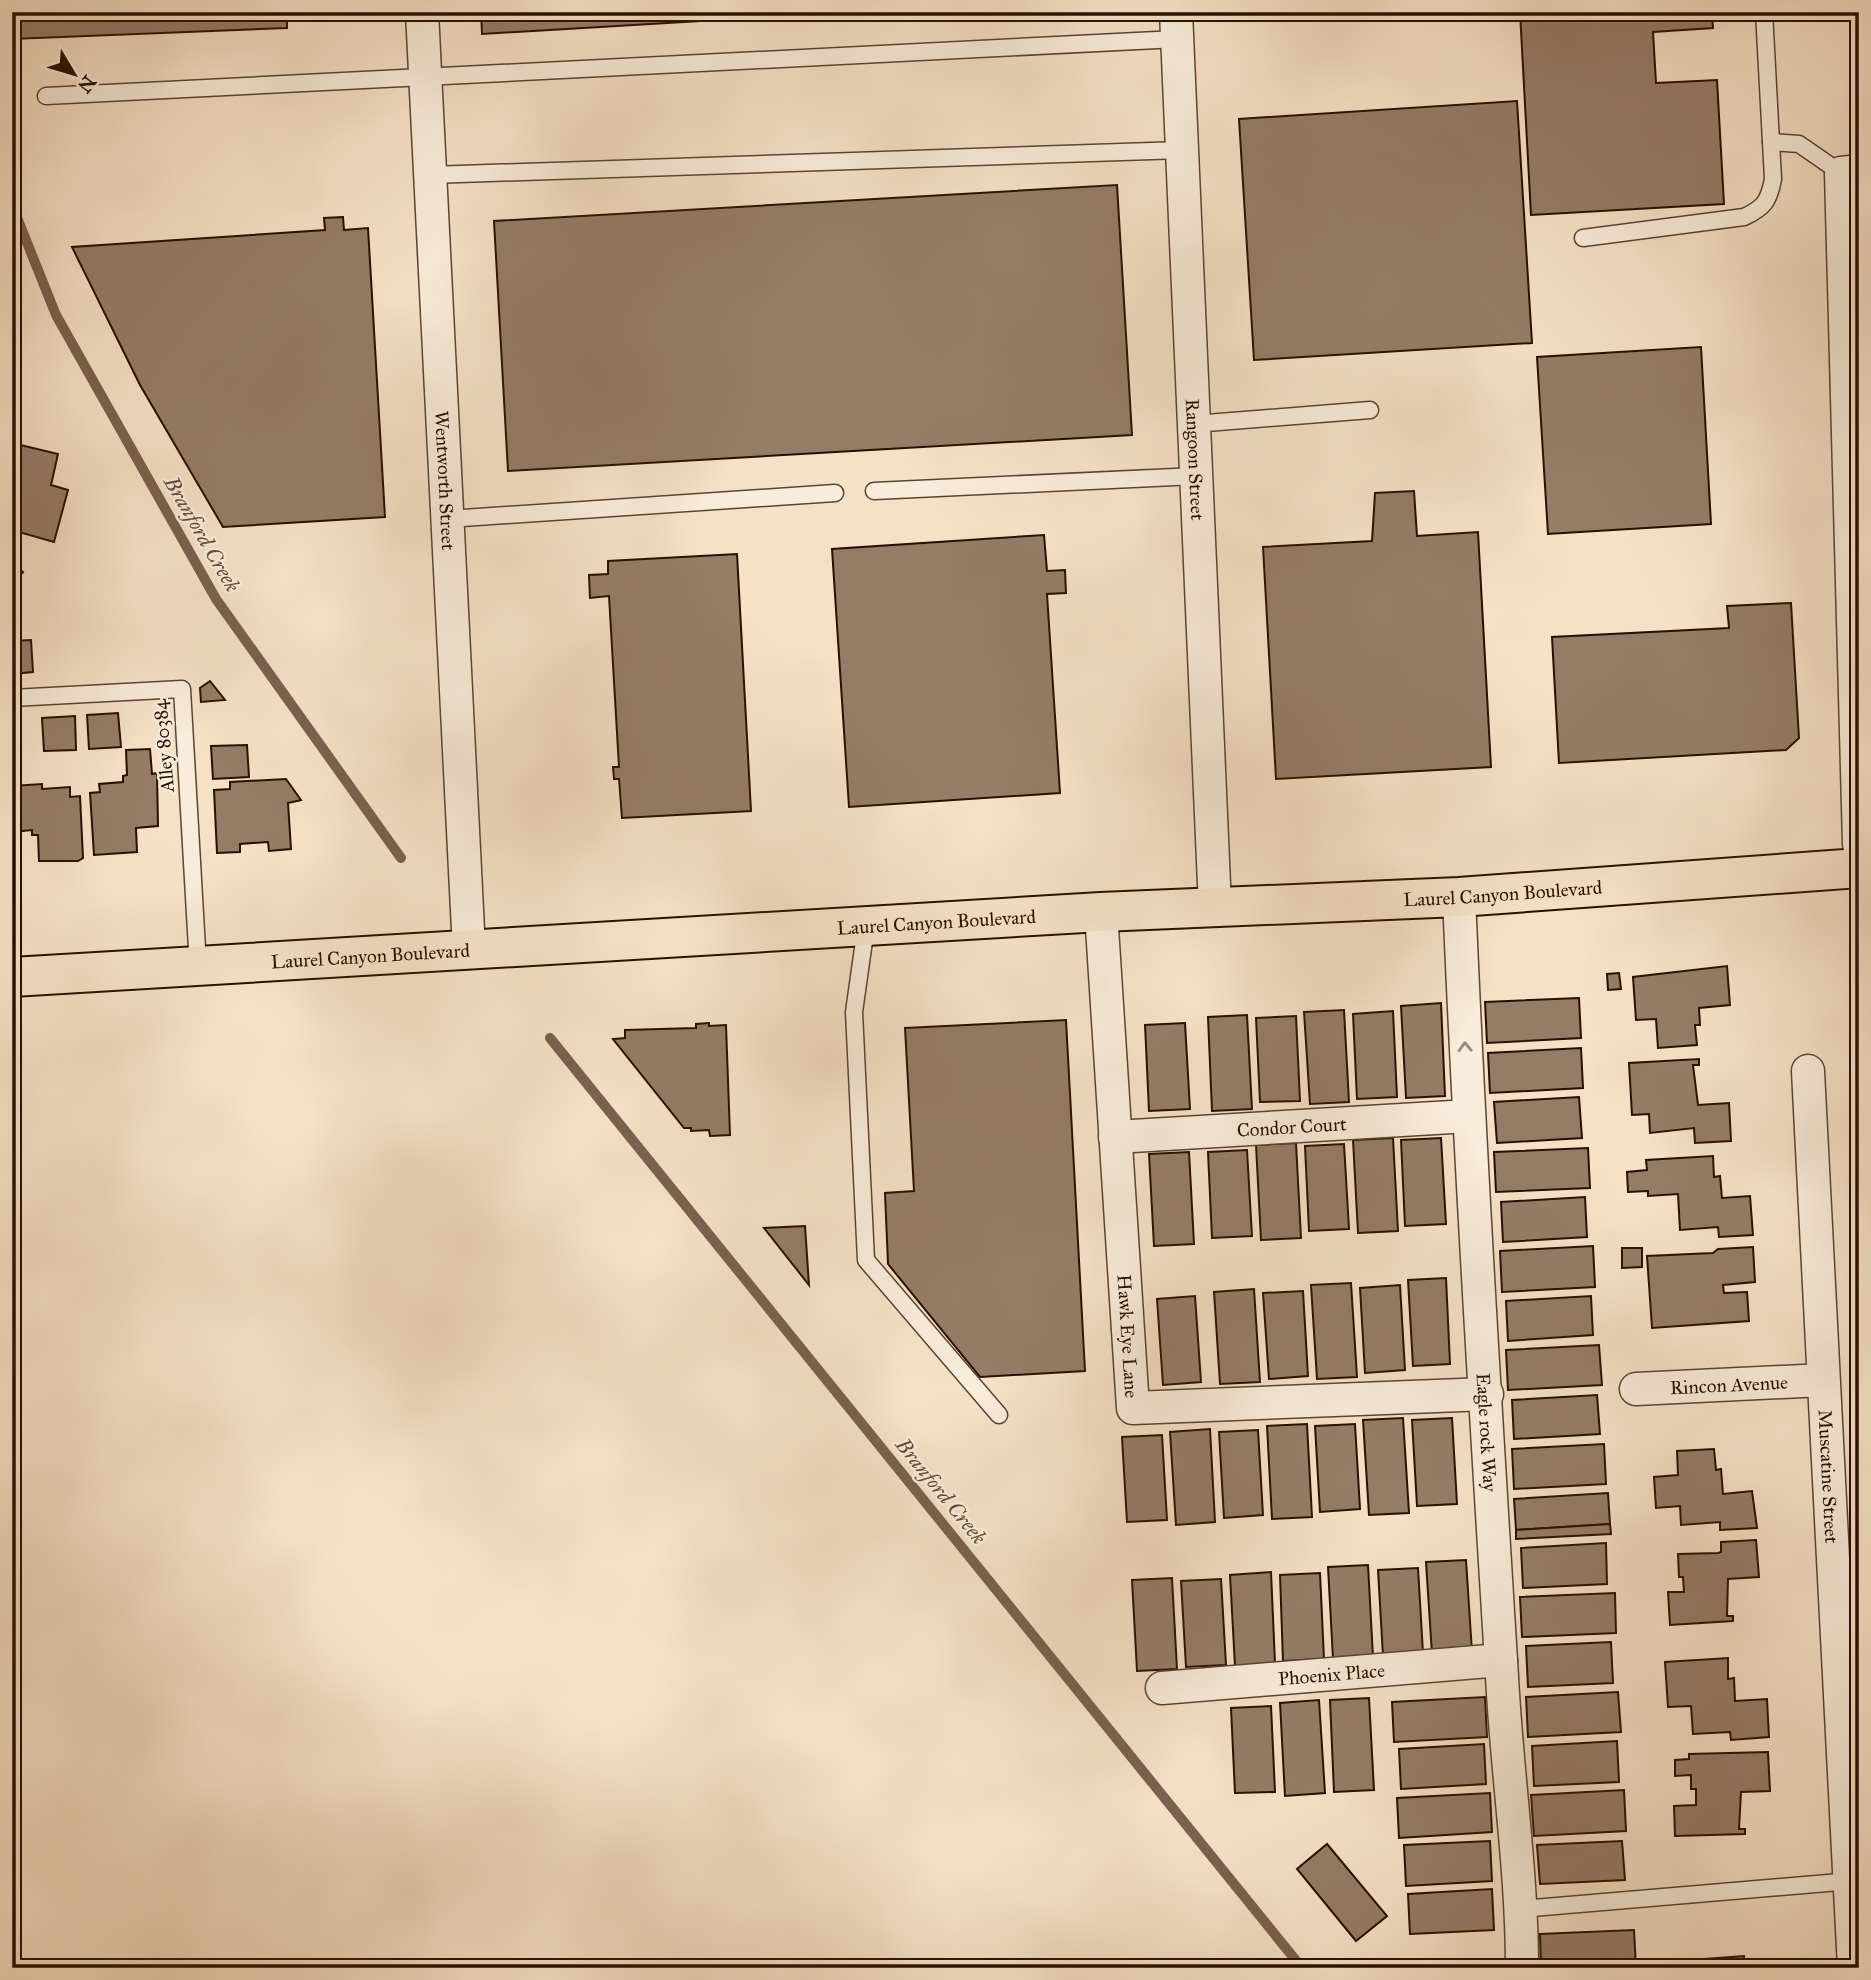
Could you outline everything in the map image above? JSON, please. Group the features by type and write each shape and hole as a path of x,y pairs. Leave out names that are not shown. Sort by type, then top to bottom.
{"main road":[{"name":"Laurel Canyon Boulevard","path":"12,976 1101,912 1459,897 1859,869"}],"street":[{"name":"Wentworth Street","path":"422,12 469,950"},
{"name":"Rangoon Street","path":"1176,26 1215,907"},
{"path":"1850,172 1859,844"},
{"name":"Eagle rock Way","path":"1459,897 1501,1660 1522,1909 1522,1968"},
{"name":"Hawk Eye Lane","path":"1101,912 1133,1408 1487,1394"},
{"name":"Muscatine Street","path":"1808,1071 1823,1380 1855,1881 1854,1968"},
{"name":"Condor Court","path":"1115,1137 1469,1116"},
{"name":"Rincon Avenue","path":"1636,1389 1823,1380"},
{"name":"Phoenix Place","path":"1162,1688 1501,1660"}],"lane":[{"path":"1583,238 1744,217 1763,209 1770,195 1773,179 1764,12"},
{"path":"46,96 425,76 1176,26"},
{"path":"1771,142 1800,144 1850,172"},
{"path":"430,175 1182,150"},
{"path":"1194,424 1370,410"},
{"path":"874,491 1196,476"},
{"path":"447,519 835,493"},
{"name":"Alley 80384","path":"12,698 182,689 198,966"},
{"path":"866,927 854,1012 866,1260 999,1415"},
{"path":"1522,1909 1855,1881"}],"building":[{"path":"12,12 287,12 287,28 12,39"},
{"path":"481,12 852,12 482,34"},
{"path":"1520,12 1712,12 1713,28 1653,32 1656,83 1717,80 1724,204 1531,215"},
{"path":"1517,101 1532,343 1254,360 1239,119"},
{"path":"1117,185 1132,435 508,471 494,221"},
{"path":"343,217 344,230 368,228 385,517 223,527 140,385 72,247 325,230 324,218"},
{"path":"1701,347 1711,524 1548,534 1537,357"},
{"path":"12,443 58,454 51,485 68,490 54,542 12,530"},
{"path":"1414,491 1417,536 1478,532 1491,767 1276,779 1263,547 1372,541 1375,493"},
{"path":"1044,535 1047,571 1065,570 1066,593 1047,594 1060,793 849,807 832,549"},
{"path":"737,554 751,811 622,818 619,779 614,779 613,767 619,767 609,596 590,598 589,575 608,574 608,561"},
{"path":"12,563 23,572 13,583 18,587 12,593"},
{"path":"1791,603 1799,738 1786,750 1559,763 1552,637 1729,628 1727,606"},
{"path":"31,640 33,672 12,674 12,641"},
{"path":"210,681 225,700 201,702 200,688"},
{"path":"118,713 121,747 89,749 87,715"},
{"path":"75,716 76,750 44,751 42,718"},
{"path":"247,745 249,777 213,779 211,746"},
{"path":"150,749 152,774 157,773 158,826 136,828 137,852 94,855 90,793 100,792 99,784 123,782 123,776 127,775 126,750"},
{"path":"286,779 301,800 288,803 291,849 269,851 268,842 240,844 240,852 217,853 214,790 230,789 230,782"},
{"path":"42,784 42,789 70,787 70,797 80,796 83,858 78,861 39,861 38,835 32,835 32,830 13,832 12,786"},
{"path":"1727,966 1730,1005 1699,1008 1700,1025 1695,1025 1697,1045 1658,1048 1656,1019 1636,1020 1633,977"},
{"path":"1619,973 1621,989 1608,990 1607,974"},
{"path":"1579,998 1581,1038 1487,1043 1485,1002"},
{"path":"1441,1003 1445,1096 1406,1098 1401,1006"},
{"path":"1344,1010 1349,1102 1310,1104 1304,1012"},
{"path":"1393,1011 1397,1097 1357,1099 1353,1014"},
{"path":"1247,1015 1252,1109 1212,1111 1208,1017"},
{"path":"1296,1016 1300,1101 1260,1102 1256,1018"},
{"path":"1066,1020 1085,1371 980,1377 888,1264 885,1193 914,1191 905,1028"},
{"path":"709,1023 709,1026 726,1025 730,1135 710,1136 709,1130 691,1131 691,1128 684,1128 613,1039 625,1038 625,1030 696,1028 696,1024"},
{"path":"1185,1023 1190,1109 1149,1111 1145,1025"},
{"path":"1581,1048 1583,1088 1490,1093 1488,1053"},
{"path":"1699,1059 1699,1065 1693,1065 1698,1105 1729,1103 1731,1141 1695,1143 1694,1128 1650,1133 1649,1114 1632,1115 1629,1063"},
{"path":"1579,1097 1582,1138 1497,1143 1494,1102"},
{"path":"1393,1138 1398,1231 1358,1233 1353,1140"},
{"path":"1441,1138 1446,1224 1405,1226 1401,1140"},
{"path":"1296,1143 1301,1238 1261,1240 1256,1145"},
{"path":"1344,1144 1349,1229 1309,1231 1305,1146"},
{"path":"1588,1148 1590,1188 1496,1192 1494,1152"},
{"path":"1247,1150 1252,1236 1212,1238 1208,1152"},
{"path":"1189,1152 1194,1244 1154,1246 1149,1154"},
{"path":"1713,1156 1714,1177 1720,1176 1722,1198 1750,1196 1753,1235 1719,1237 1718,1227 1680,1230 1678,1194 1648,1196 1648,1191 1628,1192 1627,1172 1647,1170 1646,1160"},
{"path":"1585,1197 1587,1237 1503,1242 1501,1202"},
{"path":"805,1226 809,1285 764,1228"},
{"path":"1593,1246 1595,1287 1502,1292 1500,1251"},
{"path":"1753,1247 1755,1282 1723,1285 1724,1293 1747,1292 1749,1321 1652,1328 1647,1256 1713,1253 1718,1249"},
{"path":"1622,1248 1642,1248 1642,1267 1622,1268"},
{"path":"1446,1278 1450,1364 1413,1366 1408,1280"},
{"path":"1351,1283 1357,1377 1317,1379 1311,1285"},
{"path":"1400,1285 1405,1370 1365,1373 1360,1288"},
{"path":"1254,1289 1260,1382 1220,1384 1214,1292"},
{"path":"1303,1291 1308,1376 1269,1379 1263,1293"},
{"path":"1195,1296 1201,1382 1163,1385 1157,1299"},
{"path":"1591,1296 1593,1335 1508,1341 1506,1301"},
{"path":"1599,1345 1602,1385 1508,1390 1506,1350"},
{"path":"1597,1395 1600,1434 1514,1439 1512,1400"},
{"path":"1403,1418 1409,1513 1369,1515 1363,1420"},
{"path":"1452,1418 1457,1504 1417,1506 1412,1420"},
{"path":"1307,1424 1312,1517 1272,1519 1267,1426"},
{"path":"1355,1424 1360,1509 1320,1512 1315,1426"},
{"path":"1210,1429 1215,1522 1176,1525 1170,1432"},
{"path":"1258,1430 1263,1515 1224,1518 1219,1432"},
{"path":"1162,1435 1167,1520 1127,1522 1122,1437"},
{"path":"1604,1444 1606,1484 1514,1489 1512,1449"},
{"path":"1714,1449 1716,1470 1721,1469 1723,1494 1752,1491 1757,1528 1720,1530 1720,1522 1681,1525 1680,1506 1656,1508 1654,1477 1678,1475 1677,1451"},
{"path":"1608,1493 1610,1524 1516,1530 1514,1499"},
{"path":"1610,1524 1611,1534 1516,1539 1516,1530"},
{"path":"1756,1540 1759,1577 1728,1579 1727,1616 1733,1616 1733,1621 1670,1625 1668,1592 1684,1592 1683,1577 1679,1577 1678,1554 1718,1553 1721,1552 1721,1542"},
{"path":"1606,1543 1607,1584 1523,1588 1521,1548"},
{"path":"1466,1560 1472,1652 1432,1654 1426,1562"},
{"path":"1368,1565 1373,1657 1333,1659 1328,1567"},
{"path":"1418,1568 1423,1653 1383,1656 1378,1570"},
{"path":"1271,1572 1275,1663 1235,1666 1230,1575"},
{"path":"1320,1573 1324,1659 1283,1661 1280,1575"},
{"path":"1172,1578 1177,1669 1137,1671 1132,1580"},
{"path":"1221,1579 1226,1665 1186,1667 1181,1581"},
{"path":"1615,1593 1616,1633 1522,1637 1520,1597"},
{"path":"1611,1642 1613,1683 1528,1687 1526,1646"},
{"path":"1728,1658 1728,1679 1734,1678 1735,1701 1767,1699 1769,1737 1731,1740 1730,1732 1693,1734 1691,1706 1668,1707 1665,1662"},
{"path":"1618,1692 1621,1732 1528,1737 1526,1697"},
{"path":"1485,1697 1487,1737 1394,1742 1392,1702"},
{"path":"1369,1698 1374,1790 1334,1792 1330,1700"},
{"path":"1319,1700 1325,1793 1285,1796 1280,1703"},
{"path":"1271,1706 1275,1792 1235,1793 1231,1708"},
{"path":"1617,1741 1619,1782 1534,1786 1532,1746"},
{"path":"1484,1744 1486,1784 1401,1789 1399,1749"},
{"path":"1768,1752 1770,1791 1741,1792 1739,1829 1745,1829 1745,1834 1675,1836 1674,1806 1696,1805 1696,1789 1691,1789 1691,1775 1675,1776 1675,1760 1689,1759 1689,1754"},
{"path":"1624,1790 1626,1831 1534,1836 1531,1795"},
{"path":"1490,1793 1492,1832 1399,1838 1397,1798"},
{"path":"1490,1841 1492,1881 1406,1886 1404,1845"},
{"path":"1622,1841 1625,1880 1540,1884 1537,1845"},
{"path":"1327,1844 1387,1916 1356,1941 1297,1869"},
{"path":"1492,1889 1494,1930 1410,1934 1408,1894"},
{"path":"1634,1930 1636,1968 1541,1968 1540,1934"},
{"path":"1744,1956 1745,1968 1706,1968 1705,1959"},
{"path":"1498,1964 1498,1968 1422,1968"}],"waterway":[{"name":"Branford Creek","path":"12,205 56,315 216,599 401,858"},
{"name":"Branford Creek","path":"550,1038 1302,1968"}]}
